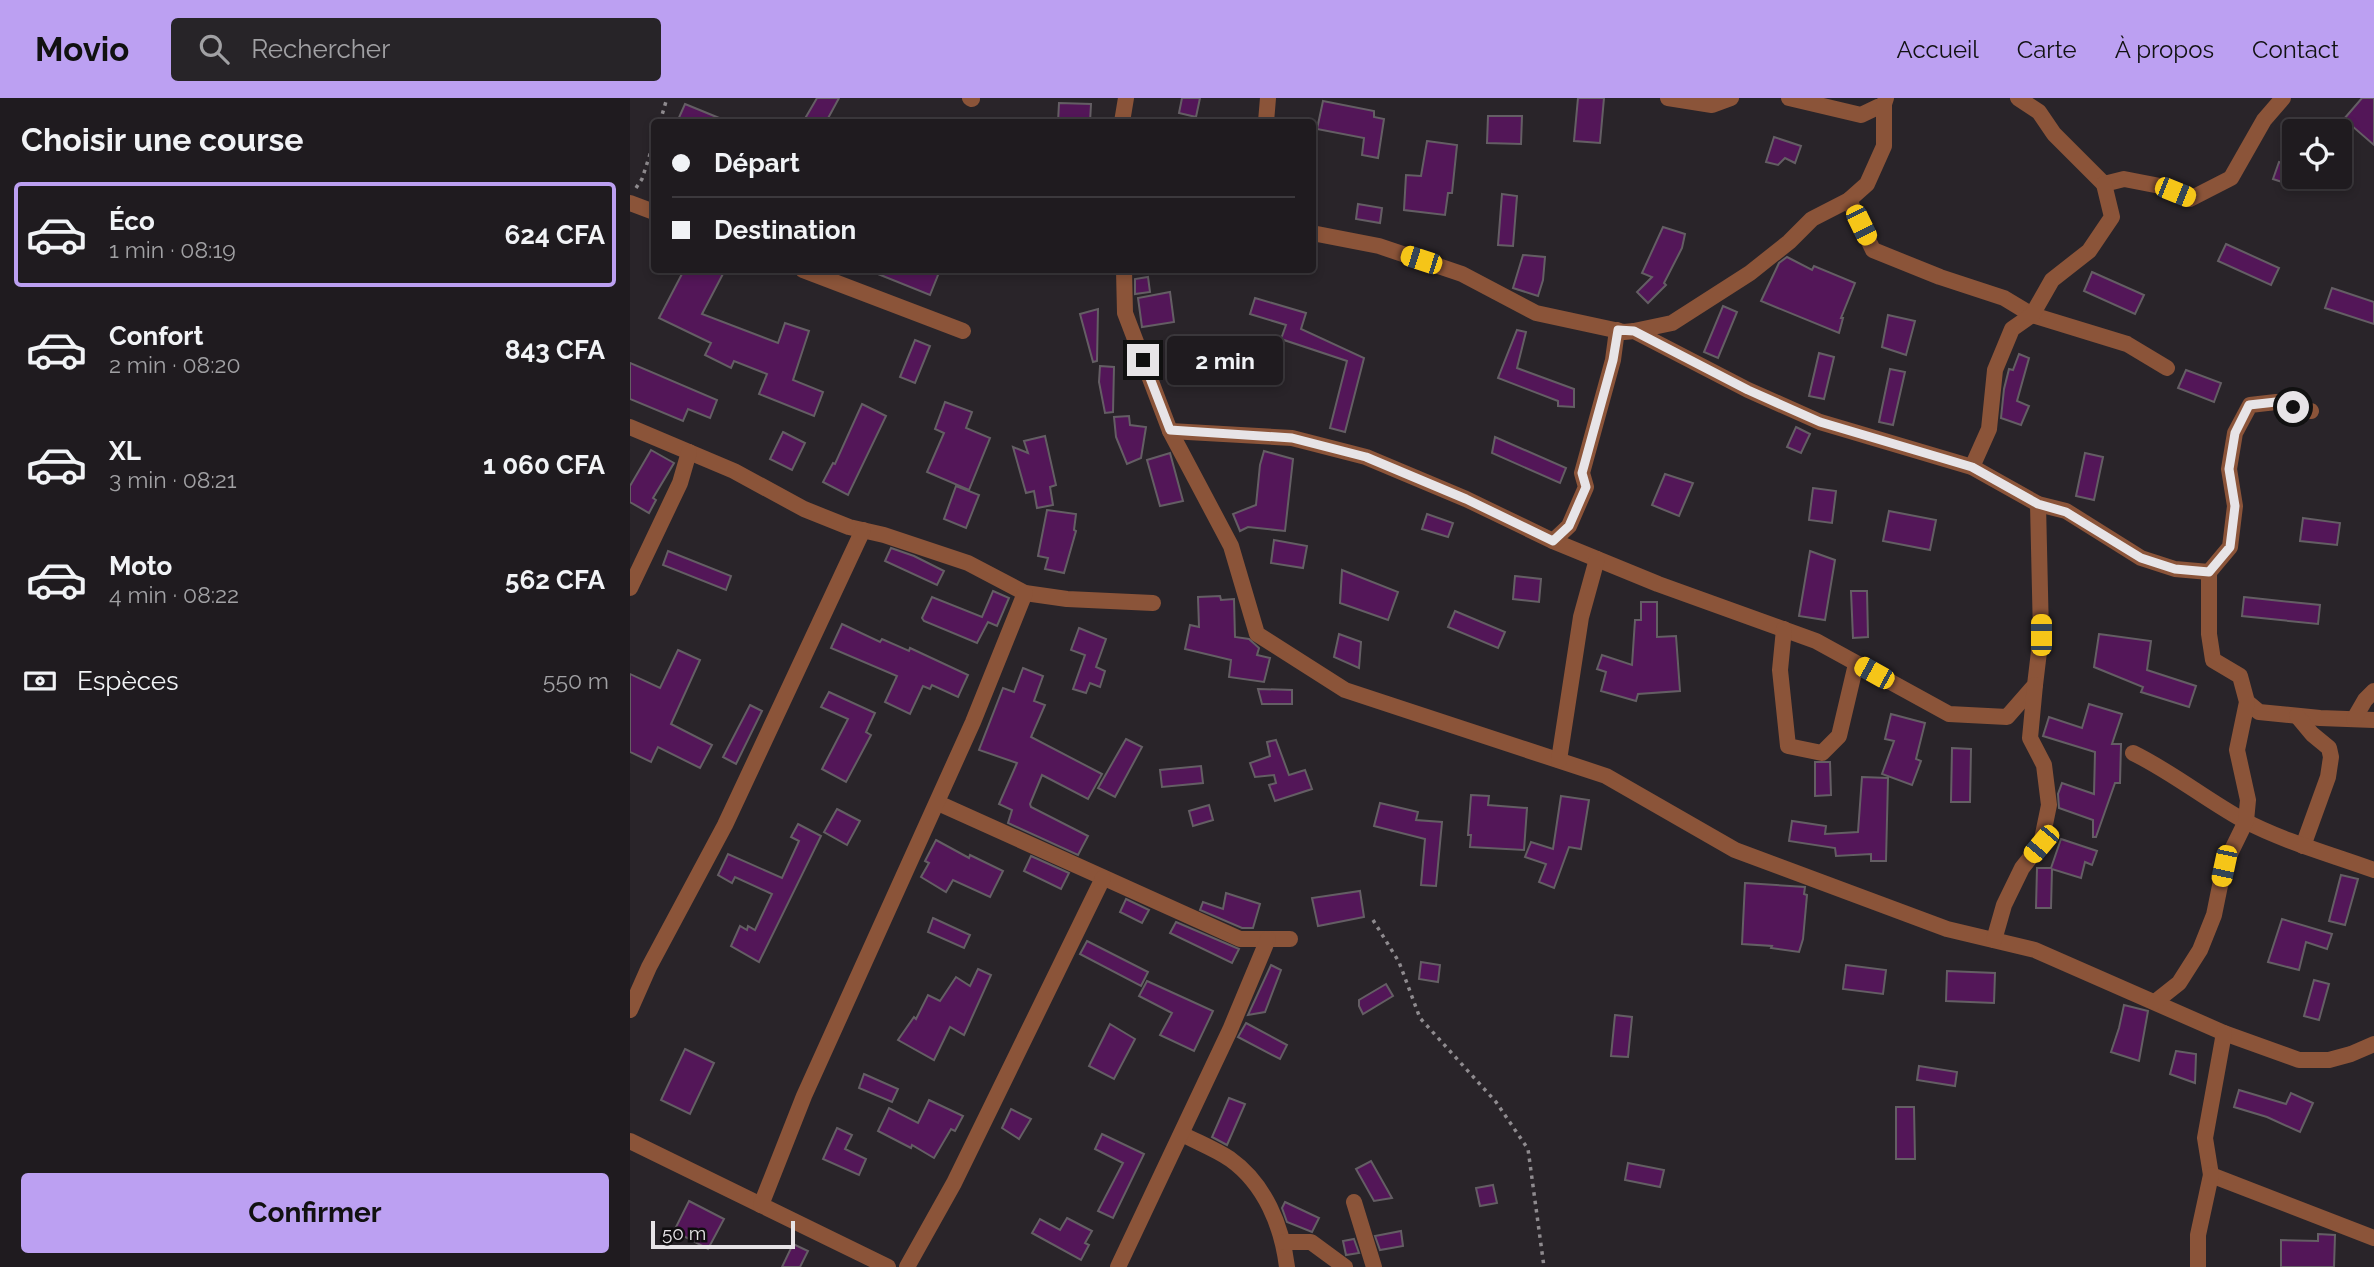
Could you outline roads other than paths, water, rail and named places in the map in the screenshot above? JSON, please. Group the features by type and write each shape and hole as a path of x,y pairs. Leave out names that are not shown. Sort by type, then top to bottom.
{"street":[{"path":"1122,119 1126,98"},
{"path":"1266,119 1268,98"},
{"path":"1668,98 1696,100 1712,105 1731,98"},
{"path":"1789,98 1861,115 1885,101"},
{"path":"1972,467 1989,429 1995,370 2012,329 2032,315 2052,280 2090,251 2112,217 2104,184 2054,134 2039,112 2018,98"},
{"path":"2104,184 2124,179 2160,186 2190,199 2231,178 2264,120 2283,98"},
{"path":"1626,331 1672,323 1750,273 1789,242 1812,219 1849,200 1867,184 1884,146 1885,101"},
{"path":"1849,200 1873,250 2004,298 2032,315 2127,344 2167,368"},
{"path":"630,203 651,211"},
{"path":"1316,234 1380,247 1462,274 1536,313 1626,331 1820,422 1972,467 2038,504 2066,512 2141,558 2175,569 2209,572"},
{"path":"811,273 963,331"},
{"path":"1124,273 1125,313 1170,430 1231,547 1257,634 1345,690 1606,775 1735,850 1947,929 2035,950 2224,1032 2299,1060 2329,1060 2374,1044"},
{"path":"1553,541 1569,526 1586,487 1582,473 1613,360 1626,331"},
{"path":"2155,1002 2179,983 2200,950 2214,915 2224,866 2246,821 2248,800 2237,750 2247,702 2240,676 2213,660 2210,634 2209,572 2230,547 2235,506 2229,469 2235,433 2249,405 2276,402 2311,411"},
{"path":"630,427 734,471 804,509 849,527 884,535 968,563 1026,593 1067,599 1153,603"},
{"path":"1170,430 1292,438 1366,457 1466,499 1553,541 1658,584 1816,641 1949,713 2007,717 2030,738 2044,765 2049,805 2041,844 2022,868 2004,905 1994,940"},
{"path":"630,588 680,483 689,452"},
{"path":"2030,738 2041,635 2038,504"},
{"path":"630,1010 649,967 725,825 863,530"},
{"path":"1559,760 1581,617 1597,559"},
{"path":"761,1205 845,1002 974,723 1026,593"},
{"path":"1784,629 1780,670 1788,746 1822,753 1839,736 1856,664"},
{"path":"2007,717 2035,685"},
{"path":"2354,719 2374,691"},
{"path":"2247,702 2259,712 2374,720"},
{"path":"2297,716 2312,734 2329,748 2332,757 2328,777 2303,846"},
{"path":"2133,753 2246,821 2303,846 2374,870"},
{"path":"938,803 1240,939 1290,939"},
{"path":"907,1267 954,1183 1103,878"},
{"path":"1118,1267 1230,1030 1268,939"},
{"path":"2198,1267 2198,1235 2211,1175 2204,1138 2224,1032"},
{"path":"1181,1133 1231,1160 1265,1195 1284,1242 1287,1267"},
{"path":"630,1141 888,1267"},
{"path":"2211,1175 2374,1238"},
{"path":"1354,1202 1374,1267"},
{"path":"1284,1242 1311,1242 1345,1267"}]}
